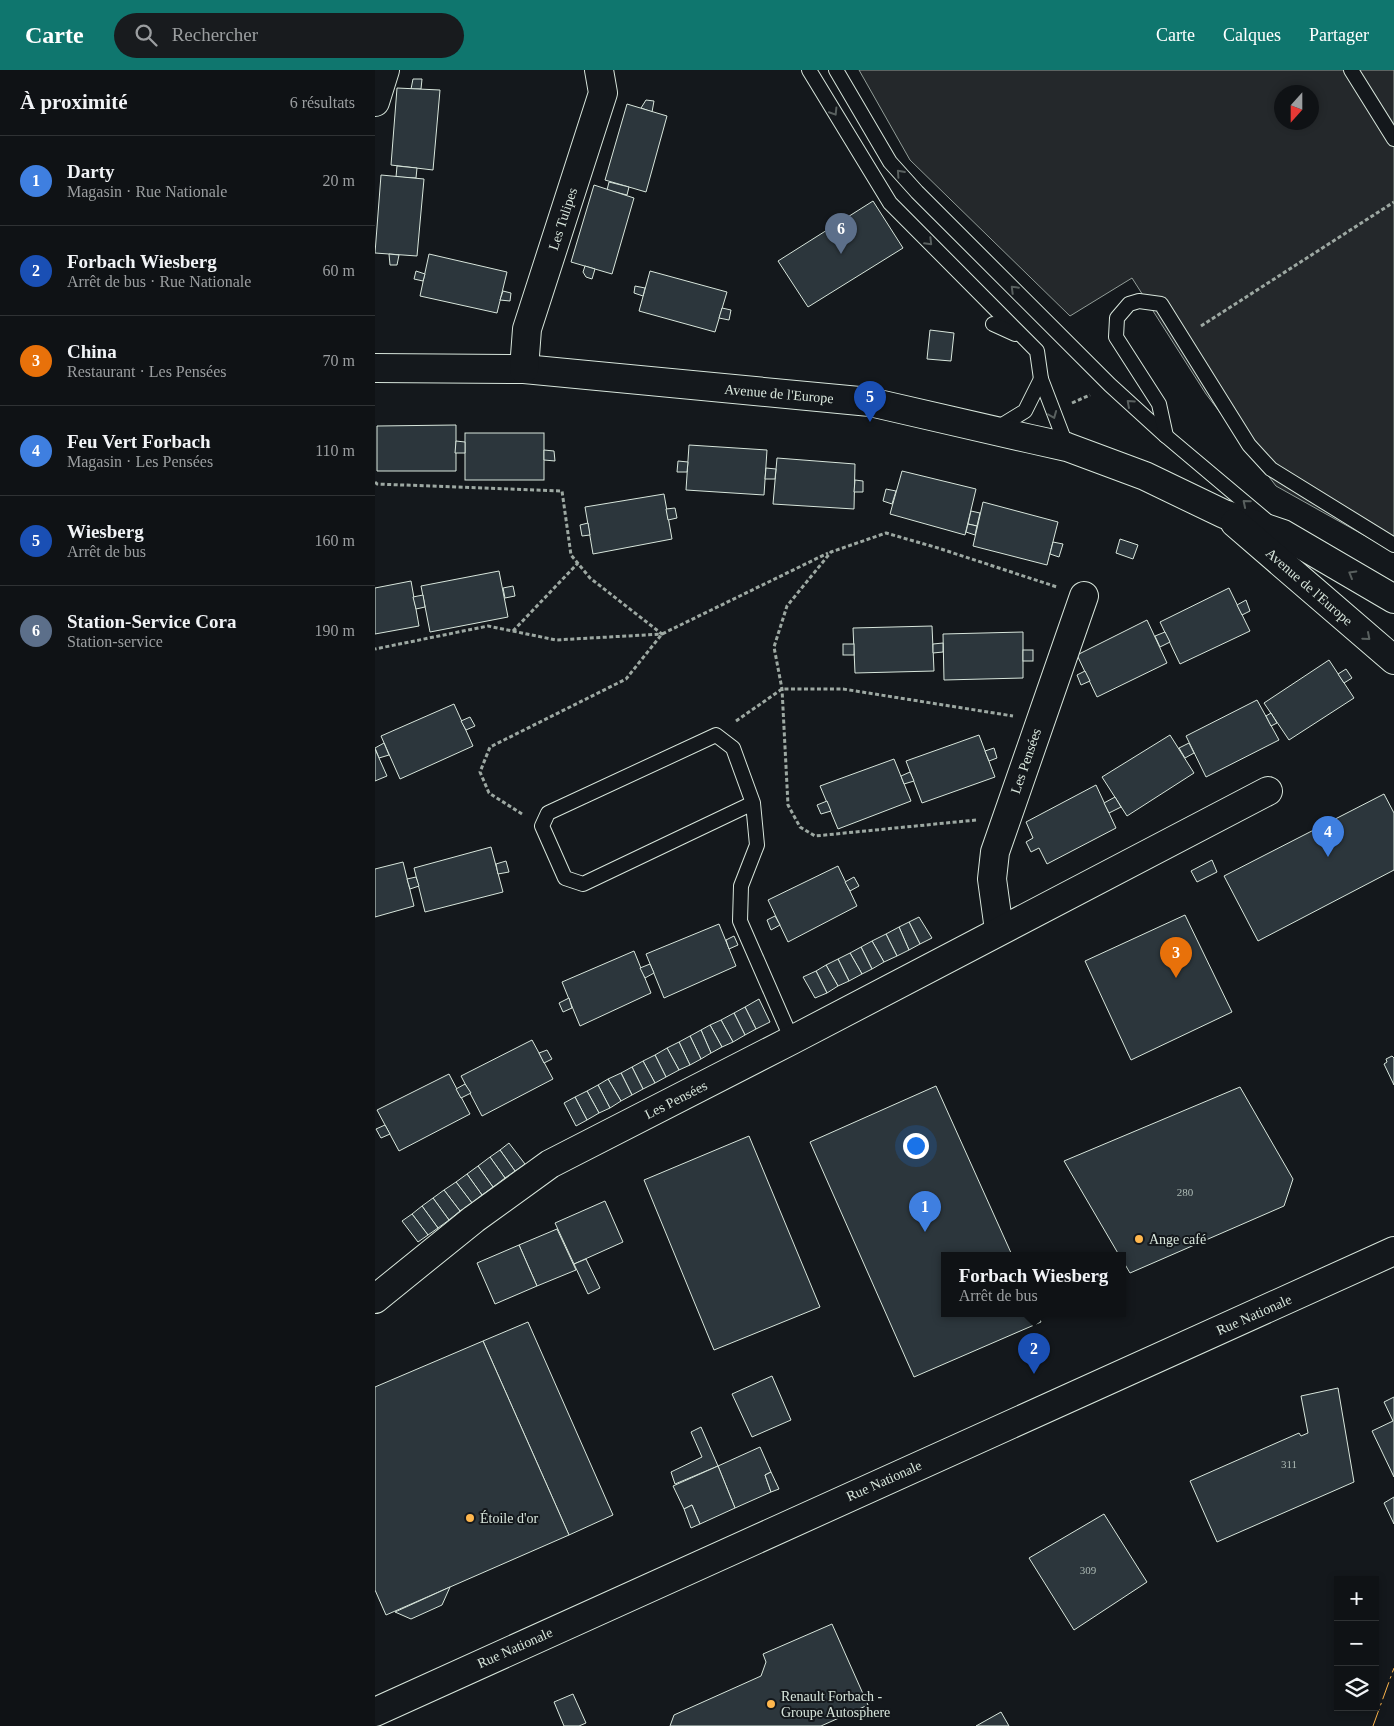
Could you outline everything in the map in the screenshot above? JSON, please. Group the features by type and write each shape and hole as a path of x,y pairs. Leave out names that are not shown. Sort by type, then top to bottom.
{"street":[{"path":"375,102 385,70"},
{"name":"Les Tulipes","path":"524,369 527,329 603,92 599,70"},
{"name":"Avenue de l'Europe","path":"375,368 524,369 870,402 1067,447 1145,476 1224,514 1283,534 1394,598"},
{"name":"Avenue de l'Europe","path":"1224,514 1394,660"},
{"name":"Les Pensées","path":"999,930 992,879 995,852 1084,596"},
{"name":"Les Pensées","path":"376,1296 473,1219 550,1164 792,1040 999,930 1268,791"},
{"name":"Rue Nationale","path":"375,1712 1394,1251"}],"lane":[{"path":"809,70 890,203 1037,351 1041,379 1052,413 1067,447"},
{"path":"836,70 890,162 1109,385 1166,436 1283,534"},
{"path":"1351,70 1394,139"},
{"path":"1166,436 1159,404 1116,337 1117,318 1129,304 1139,301 1161,304 1249,445 1271,469 1394,544"},
{"path":"993,324 1026,340"},
{"path":"994,430 1025,411 1041,379"},
{"path":"753,803 583,884 565,878 542,826 548,814 716,735 733,748 753,803 757,845 741,886 740,921 792,1040"}],"path":[{"path":"1182,338 1394,202"},
{"path":"1052,413 1109,385"},
{"path":"375,482 377,484 562,491 571,555 590,578 662,634"},
{"path":"375,649 488,626 556,640 662,634 831,552 886,533 1084,596"},
{"path":"831,552 787,606 774,647 782,689 788,805 800,827 815,836 1007,816"},
{"path":"513,631 578,563"},
{"path":"542,826 489,793 480,772 490,747 626,679 662,634"},
{"path":"716,735 782,689 843,689 1041,720"}],"shaded area":[{"path":"859,70 1394,70 1394,552 1276,486 1206,394 1132,278 1070,316 910,160"}],"building":[{"path":"413,79 422,79 421,89 411,89"},
{"path":"397,88 440,90 433,170 391,165"},
{"path":"646,100 654,101 652,112 641,108"},
{"path":"627,104 667,116 646,192 605,180"},
{"path":"397,166 417,168 416,178 396,177"},
{"path":"381,175 424,179 417,256 375,253"},
{"path":"609,182 629,187 627,195 607,190"},
{"path":"594,185 634,198 612,274 571,262"},
{"path":"873,201 903,248 808,307 778,261"},
{"path":"389,254 399,255 397,265 390,265"},
{"path":"429,254 507,272 497,313 420,296"},
{"path":"585,266 595,269 592,279 586,277 583,272"},
{"path":"416,271 425,274 423,281 414,279"},
{"path":"650,271 727,292 715,332 639,311"},
{"path":"635,286 645,288 643,296 634,293"},
{"path":"503,291 511,293 510,301 500,300"},
{"path":"722,308 731,310 729,320 719,318"},
{"path":"930,330 954,333 951,361 927,359"},
{"path":"456,425 456,471 377,471 377,426"},
{"path":"465,433 544,433 544,480 465,480"},
{"path":"456,441 465,442 465,453 455,453"},
{"path":"689,445 767,450 764,495 686,490"},
{"path":"544,450 554,451 555,461 544,460"},
{"path":"777,458 855,464 854,509 773,504"},
{"path":"678,461 688,462 687,472 677,472"},
{"path":"766,468 776,469 775,479 765,479"},
{"path":"902,471 976,489 965,535 890,514"},
{"path":"855,480 863,481 863,492 854,492"},
{"path":"886,489 896,491 892,504 883,501"},
{"path":"664,494 672,539 593,554 585,507"},
{"path":"983,502 1058,522 1047,565 973,546"},
{"path":"675,508 677,518 668,520 666,509"},
{"path":"971,511 980,513 977,526 968,524"},
{"path":"588,523 590,535 582,536 580,525"},
{"path":"968,524 977,526 975,535 966,532"},
{"path":"1120,539 1138,545 1133,559 1116,553"},
{"path":"1053,542 1063,544 1059,557 1050,554"},
{"path":"499,571 508,617 430,632 421,586"},
{"path":"411,581 419,626 375,634 375,588"},
{"path":"513,586 515,596 505,598 503,588"},
{"path":"1229,588 1250,631 1180,664 1160,622"},
{"path":"423,595 425,607 416,609 413,597"},
{"path":"1246,600 1250,611 1242,615 1237,605"},
{"path":"1147,620 1167,663 1097,697 1077,655"},
{"path":"932,626 934,671 855,673 853,628"},
{"path":"1023,632 1023,678 944,680 943,634"},
{"path":"1165,632 1170,642 1160,647 1155,636"},
{"path":"943,643 943,652 933,653 933,644"},
{"path":"843,644 854,644 854,655 843,655"},
{"path":"1023,650 1033,650 1033,661 1023,661"},
{"path":"1329,660 1354,698 1289,740 1264,703"},
{"path":"1346,669 1352,678 1344,683 1338,674"},
{"path":"1085,671 1090,681 1081,685 1077,675"},
{"path":"1257,700 1279,740 1206,777 1186,736"},
{"path":"454,704 473,746 400,779 381,736"},
{"path":"1271,713 1277,723 1271,726 1266,716"},
{"path":"470,717 475,726 466,730 461,721"},
{"path":"979,735 995,777 922,803 906,761"},
{"path":"1170,735 1194,773 1127,816 1102,777"},
{"path":"384,743 389,755 379,758 375,748"},
{"path":"1189,743 1194,753 1185,758 1179,748"},
{"path":"994,748 997,758 989,761 985,751"},
{"path":"375,749 387,776 375,781"},
{"path":"894,759 911,801 838,829 820,786"},
{"path":"910,772 914,781 904,784 901,776"},
{"path":"1096,785 1116,828 1047,864 1039,848 1031,852 1026,842 1033,838 1026,822"},
{"path":"1384,794 1394,813 1394,870 1258,941 1224,876"},
{"path":"1115,797 1121,807 1109,813 1104,803"},
{"path":"827,801 831,811 821,814 817,805"},
{"path":"491,847 503,892 425,912 414,868"},
{"path":"1212,860 1217,872 1197,882 1191,871"},
{"path":"506,861 509,872 498,874 496,864"},
{"path":"403,862 414,906 375,917 375,869"},
{"path":"838,866 857,906 788,942 768,900"},
{"path":"416,877 419,886 410,889 407,879"},
{"path":"854,877 859,886 850,891 845,882"},
{"path":"1185,915 1232,1012 1131,1060 1085,961"},
{"path":"775,916 780,925 771,930 767,920"},
{"path":"919,917 932,938 920,944 909,922"},
{"path":"909,922 920,944 909,950 899,927"},
{"path":"719,924 736,966 664,998 646,954"},
{"path":"899,927 909,950 897,956 886,934"},
{"path":"886,934 897,956 884,962 872,941"},
{"path":"734,936 738,945 729,949 726,940"},
{"path":"872,941 884,962 872,969 861,947"},
{"path":"861,947 872,969 862,974 850,953"},
{"path":"634,951 651,993 580,1026 562,982"},
{"path":"850,953 862,974 849,981 838,959"},
{"path":"838,959 849,981 838,986 826,965"},
{"path":"650,964 654,973 645,978 640,968"},
{"path":"826,965 838,986 827,993 816,971"},
{"path":"816,971 827,993 815,998 803,977"},
{"path":"569,998 572,1008 563,1012 559,1003"},
{"path":"759,999 770,1022 756,1029 745,1007"},
{"path":"745,1007 756,1029 745,1035 734,1013"},
{"path":"734,1013 745,1035 733,1042 721,1020"},
{"path":"721,1020 733,1042 722,1047 710,1025"},
{"path":"710,1025 722,1047 711,1053 701,1030"},
{"path":"701,1030 711,1053 701,1059 690,1036"},
{"path":"690,1036 701,1059 690,1065 679,1042"},
{"path":"532,1040 553,1079 482,1116 461,1076"},
{"path":"679,1042 690,1065 679,1070 667,1048"},
{"path":"667,1048 679,1070 666,1077 655,1055"},
{"path":"547,1050 552,1059 544,1063 539,1053"},
{"path":"655,1055 666,1077 655,1083 643,1061"},
{"path":"1392,1056 1394,1058 1394,1085 1384,1064 1387,1062 1386,1059"},
{"path":"643,1061 655,1083 643,1089 632,1067"},
{"path":"632,1067 643,1089 632,1095 621,1073"},
{"path":"621,1073 632,1095 621,1101 608,1079"},
{"path":"449,1074 470,1114 399,1151 377,1110"},
{"path":"608,1079 621,1101 610,1108 598,1085"},
{"path":"465,1084 471,1093 461,1098 456,1089"},
{"path":"598,1085 610,1108 599,1113 587,1091"},
{"path":"936,1086 1011,1252 941,1252 941,1317 1039,1317 1041,1322 914,1377 810,1142"},
{"path":"1240,1087 1293,1179 1284,1206 1130,1273 1126,1266 1126,1252 1117,1252 1064,1161"},
{"path":"587,1091 599,1113 587,1120 575,1097"},
{"path":"575,1097 587,1120 576,1126 564,1103"},
{"path":"385,1125 390,1134 381,1138 376,1129"},
{"path":"749,1136 820,1307 714,1350 644,1180"},
{"path":"509,1143 525,1164 515,1171 500,1150"},
{"path":"500,1150 515,1171 505,1178 490,1157"},
{"path":"490,1157 505,1178 493,1187 478,1166"},
{"path":"478,1166 493,1187 482,1195 467,1174"},
{"path":"467,1174 482,1195 472,1203 456,1182"},
{"path":"456,1182 472,1203 460,1211 444,1190"},
{"path":"444,1190 460,1211 449,1220 433,1198"},
{"path":"433,1198 449,1220 438,1228 422,1206"},
{"path":"605,1201 623,1242 574,1264 555,1223"},
{"path":"422,1206 438,1228 428,1235 412,1214"},
{"path":"412,1214 428,1235 418,1242 402,1221"},
{"path":"557,1229 576,1270 537,1286 519,1245"},
{"path":"519,1245 537,1286 495,1304 477,1263"},
{"path":"586,1259 600,1288 588,1294 574,1264"},
{"path":"528,1322 613,1515 569,1535 483,1341"},
{"path":"483,1341 569,1535 386,1615 375,1590 375,1387"},
{"path":"772,1376 791,1420 752,1437 732,1394"},
{"path":"1338,1388 1354,1482 1217,1542 1190,1481 1299,1433 1301,1436 1308,1433 1301,1396"},
{"path":"1394,1397 1394,1477 1372,1431 1393,1421 1384,1402"},
{"path":"701,1427 718,1466 675,1484 671,1472 702,1457 691,1432"},
{"path":"760,1447 771,1472 765,1475 771,1492 735,1508 718,1466"},
{"path":"718,1466 735,1508 700,1524 692,1505 684,1509 673,1486"},
{"path":"771,1472 779,1489 771,1492 765,1475"},
{"path":"1394,1497 1394,1524 1384,1503"},
{"path":"692,1505 700,1524 691,1528 684,1509"},
{"path":"1104,1514 1147,1582 1074,1630 1029,1558"},
{"path":"450,1587 442,1605 411,1619 395,1612"},
{"path":"832,1624 868,1705 821,1726 670,1726 674,1715 761,1676 766,1662 763,1654"},
{"path":"573,1694 586,1723 579,1726 564,1726 554,1702"},
{"path":"1001,1712 1009,1726 976,1726"}],"power":[{"path":"1373,1726 1394,1668"}],"place":[{"name":"Station-Service Cora","path":"841,254"},
{"name":"Wiesberg","path":"870,422"},
{"name":"Feu Vert Forbach","path":"1328,857"},
{"name":"China","path":"1176,978"},
{"name":"Darty","path":"925,1232"},
{"name":"Ange café","path":"1139,1239"},
{"name":"Forbach Wiesberg","path":"1034,1374"},
{"name":"Étoile d'or","path":"470,1518"},
{"name":"Renault Forbach - Groupe Autosphere","path":"771,1704"}]}
